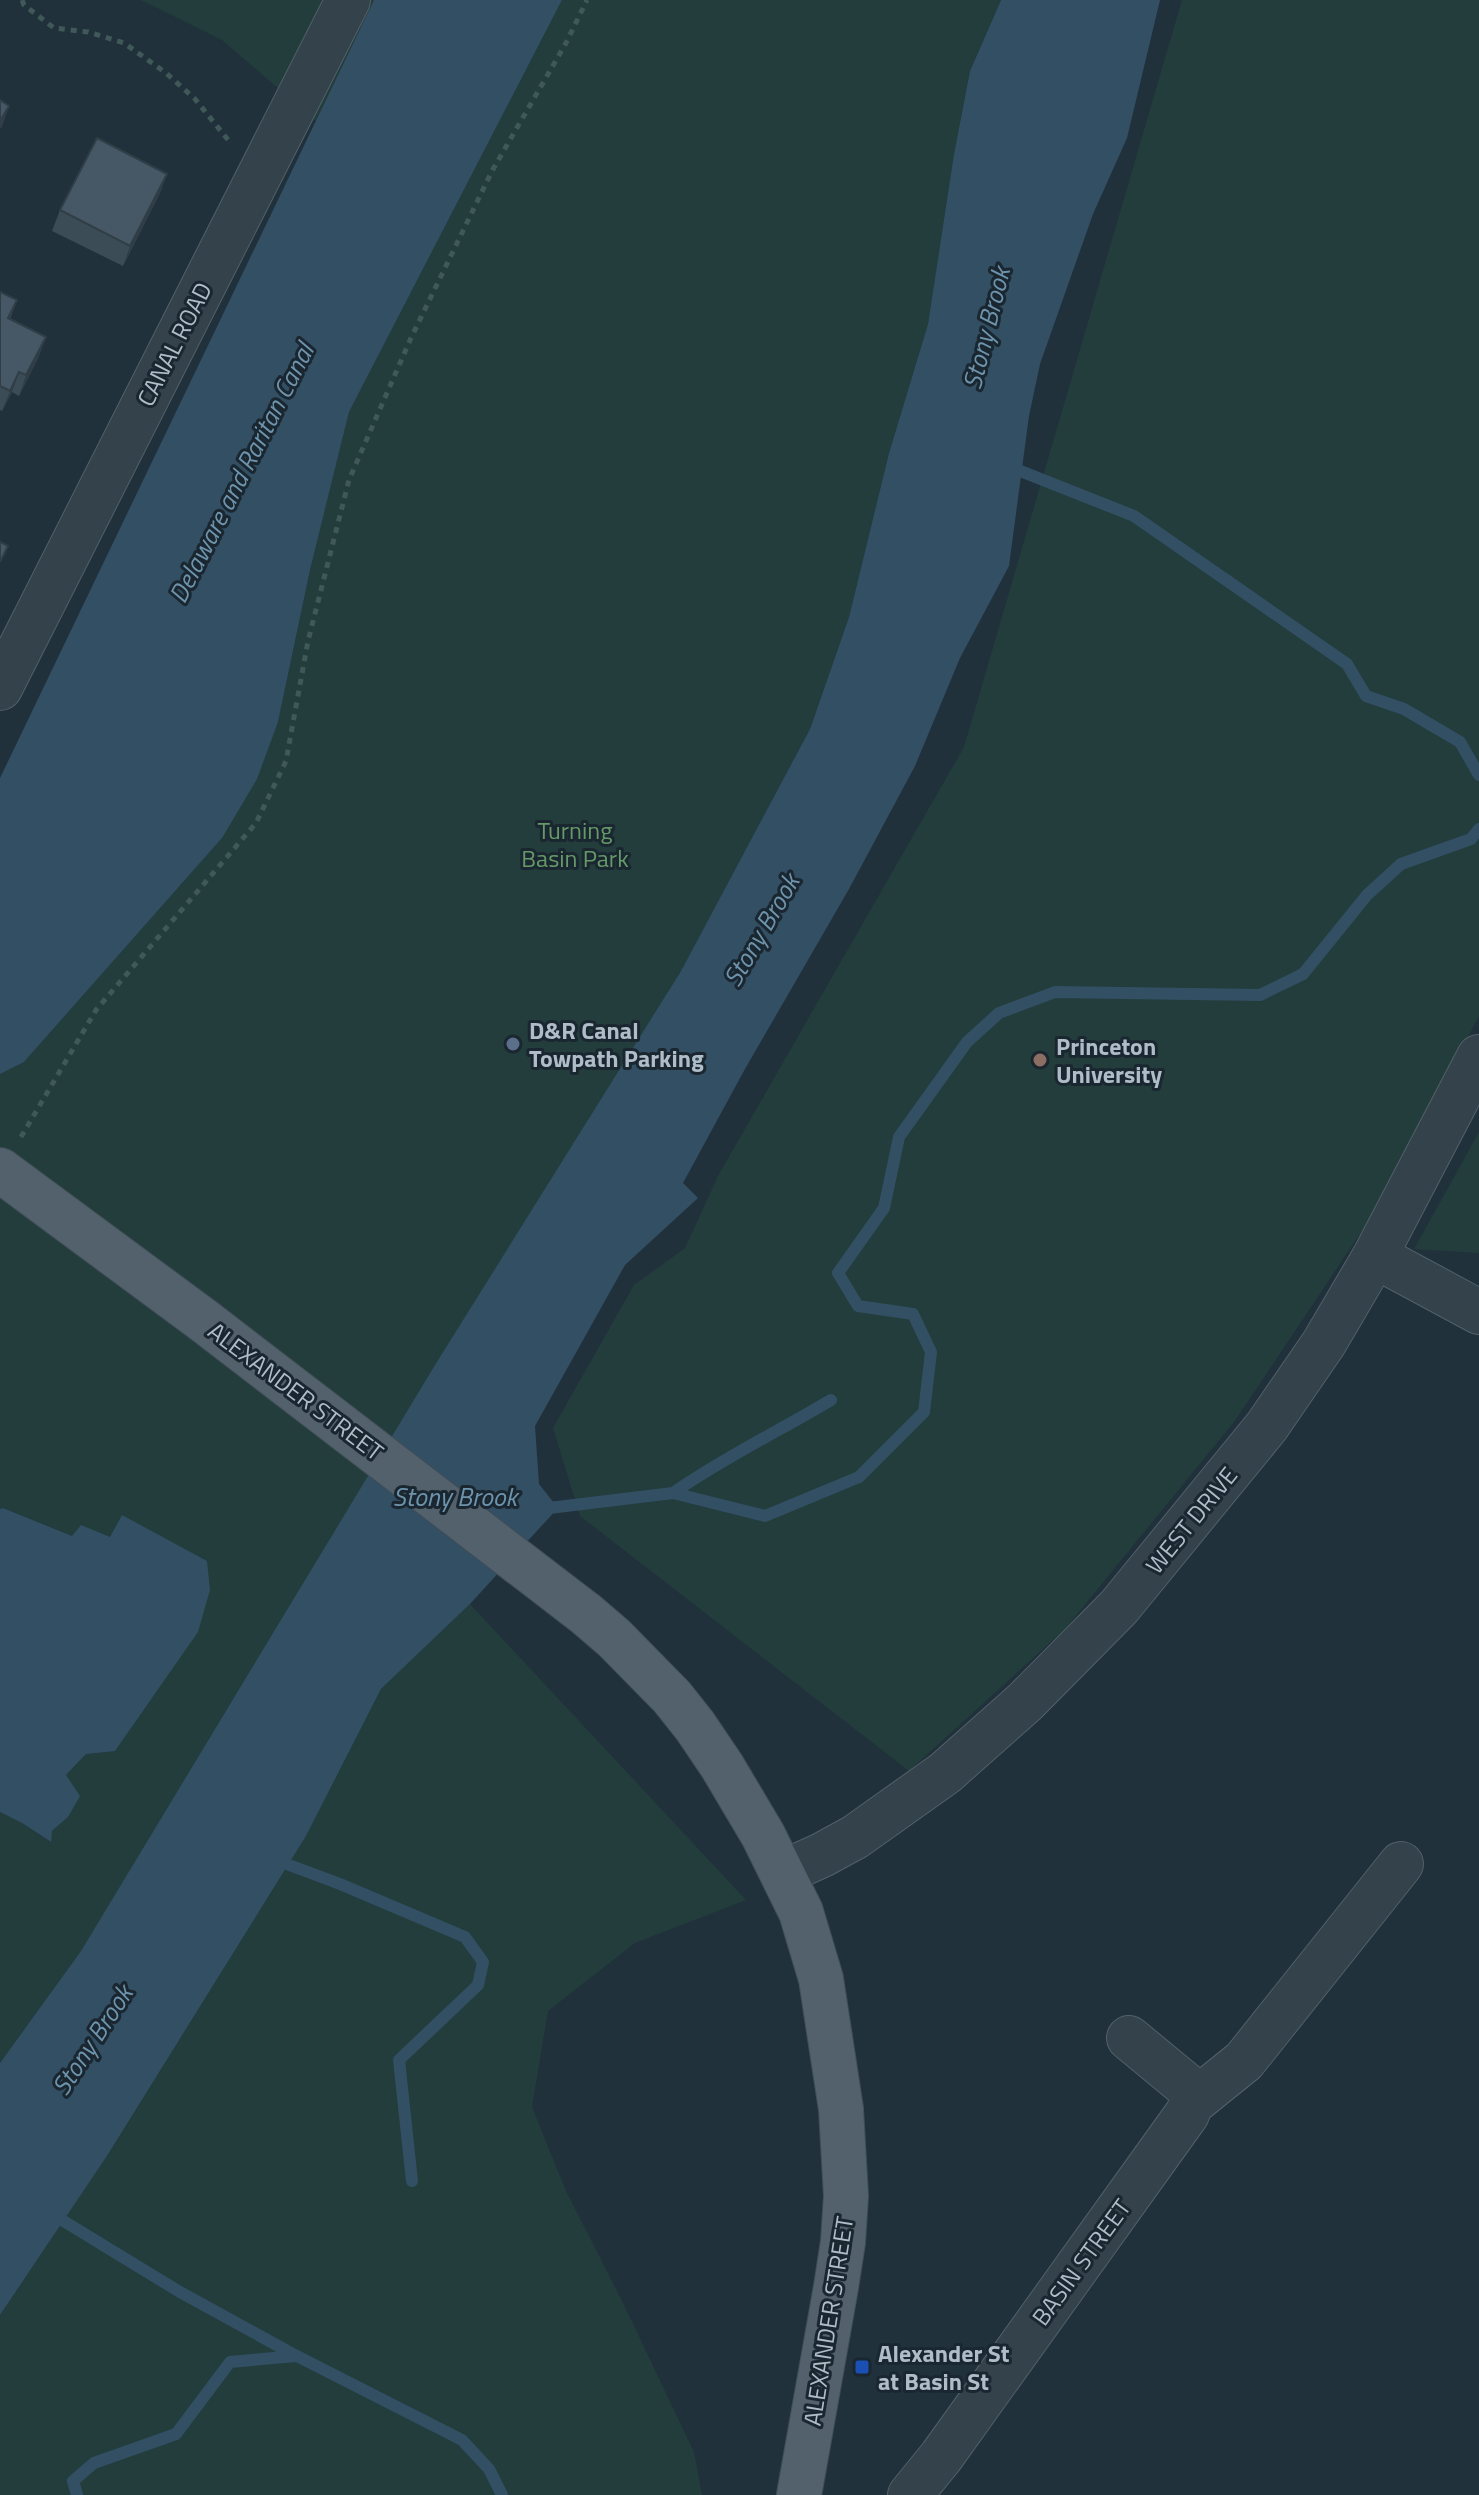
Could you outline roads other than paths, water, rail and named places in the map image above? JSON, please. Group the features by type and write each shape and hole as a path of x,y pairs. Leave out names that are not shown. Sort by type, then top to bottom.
{"main road":[{"name":"ALEXANDER STREET","path":"9,1156 203,1320 614,1638 672,1697 695,1726 745,1803 801,1912 821,1979 835,2059 845,2170 843,2242 799,2495"}],"street":[{"name":"CANAL ROAD","path":"0,688 348,0"},
{"name":"WEST DRIVE","path":"782,1873 855,1837 945,1773 1025,1702 1119,1607 1267,1426 1324,1343 1375,1256 1479,1057"},
{"path":"1375,1256 1479,1312"},
{"name":"BASIN STREET","path":"910,2495 950,2445 1192,2103 1244,2061 1401,1864"},
{"path":"1129,2038 1187,2086 1192,2103"}],"water":[{"name":"Delaware and Raritan Canal","path":"374,0 562,0 349,412 310,570 278,722 257,779 222,838 24,1062 0,1074 0,778"},
{"name":"Stony Brook","path":"1001,0 1160,0 1127,138 1093,214 1040,364 1029,416 1009,566 960,658 915,766 683,1183 698,1198 625,1265 535,1426 539,1484 558,1508 470,1604 381,1689 306,1836 107,2156 0,2315 0,2063 81,1951 435,1365 681,971 810,729 849,617 889,453 928,324 970,71"},
{"path":"0,1509 72,1536 81,1525 110,1537 122,1515 207,1561 210,1590 198,1632 115,1751 86,1754 66,1775 80,1796 68,1817 52,1831 51,1842 0,1812"}],"waterway":[{"path":"1008,466 1134,516 1347,664 1366,696 1404,709 1460,742 1479,775"},
{"path":"541,1509 673,1493 765,1516 859,1477 924,1412 931,1352 913,1314 858,1306 838,1273 884,1208 899,1137 967,1042 999,1013 1055,992 1260,995 1303,974 1367,895 1401,864 1471,839 1479,829"},
{"path":"673,1493 731,1456 831,1400"},
{"path":"273,1859 465,1937 483,1962 478,1985 399,2060 412,2181"},
{"path":"52,2214 180,2292 291,2353 462,2440 489,2469 502,2495"},
{"path":"77,2495 73,2481 94,2463 176,2434 230,2362 296,2356"}],"place":[{"name":"D&R Canal Towpath Parking","path":"513,1044"},
{"name":"Princeton University","path":"1040,1060"},
{"name":"Alexander St at Basin St","path":"862,2367"}],"park label":[{"name":"Turning Basin Park","path":"575,844"}]}
